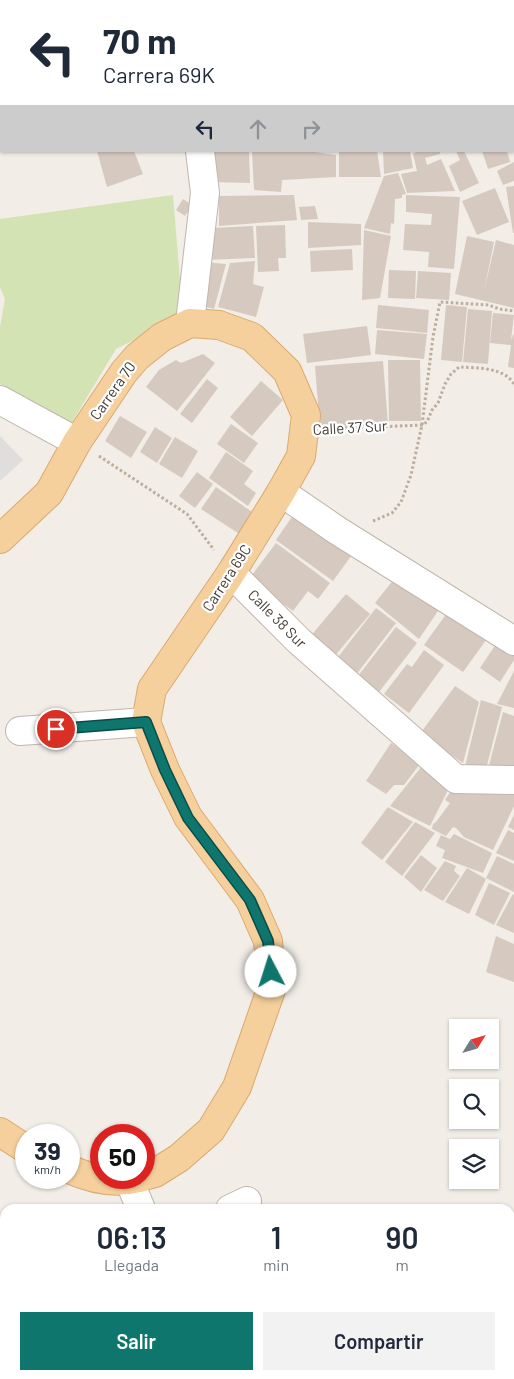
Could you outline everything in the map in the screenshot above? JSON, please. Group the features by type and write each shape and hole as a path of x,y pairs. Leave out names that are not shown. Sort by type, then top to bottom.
{"main road":[{"name":"Calle 37 Sur","path":"190,323 219,325 252,337 287,372 306,415 304,430"},
{"name":"Carrera 70","path":"0,539 49,493 77,442 124,372 137,357 162,337 190,323"},
{"name":"Carrera 69C","path":"146,722 152,689 231,573 281,492 301,456 304,430"},
{"path":"146,722 165,770 188,818 250,900 268,941 272,987 237,1087 211,1130 179,1158 155,1173"},
{"path":"0,1132 15,1142"}],"street":[{"path":"190,323 205,194 200,152"},
{"path":"0,400 77,442"},
{"path":"281,492 338,531 514,641"},
{"name":"Calle 38 Sur","path":"231,573 299,641 456,779 514,780"},
{"path":"20,731 146,722"},
{"path":"139,1189 141,1204"}],"path":[{"path":"338,531 356,524 376,521 392,513 401,502 411,475 422,425 433,338 440,302 489,305 499,309 514,311"},
{"path":"422,425 427,422 432,410 438,403 451,374 459,367 500,371 509,376 514,384"},
{"name":"Calle 37 Sur","path":"304,430 422,425"},
{"path":"77,442 187,514 231,573"}],"green space":[{"path":"173,195 183,316 116,349 69,427 0,384 0,327 5,299 0,287 0,219"}],"shaded area":[{"path":"0,436 23,460 0,481"}],"building":[{"path":"97,152 134,152 143,174 107,187"},
{"path":"210,152 249,152 250,183 212,182"},
{"path":"252,152 314,152 336,155 336,177 282,180 281,192 254,190"},
{"path":"339,152 377,152 381,177 339,177"},
{"path":"383,152 410,152 413,168 384,174"},
{"path":"416,152 440,152 440,154 425,158 427,165 441,159 455,191 407,193 401,174 417,171 413,154"},
{"path":"456,152 464,152 479,183 460,192 449,166 460,160"},
{"path":"482,152 507,152 510,162 488,169"},
{"path":"514,162 514,181 503,185 497,171"},
{"path":"398,173 406,194 402,195 402,198 395,199 394,224 391,223 390,234 364,228 384,176"},
{"path":"514,186 514,233 513,233 506,187"},
{"path":"495,188 509,222 477,235 462,201"},
{"path":"294,195 297,220 219,226 219,196"},
{"path":"406,195 460,197 454,269 428,267 429,252 403,250 405,224 431,225 432,214 406,212"},
{"path":"183,199 192,205 185,216 176,210"},
{"path":"315,206 318,219 301,220 299,207"},
{"path":"308,222 361,224 361,245 308,248"},
{"path":"285,225 286,258 278,258 279,271 258,272 256,226"},
{"path":"253,226 255,258 205,260 211,228"},
{"path":"364,230 391,236 380,298 362,300"},
{"path":"467,236 494,242 484,291 496,240 514,245 514,308 455,294"},
{"path":"352,249 353,270 311,272 310,251"},
{"path":"255,261 253,284 264,287 256,317 218,307 230,263"},
{"path":"204,262 226,264 214,309 196,304"},
{"path":"389,270 416,271 415,299 388,298"},
{"path":"418,271 451,273 449,300 416,298"},
{"path":"378,305 429,310 427,333 376,328"},
{"path":"446,305 467,307 462,362 441,360"},
{"path":"468,309 492,311 488,364 463,362"},
{"path":"493,313 514,315 511,340 514,333 514,368 508,367 511,345 490,343"},
{"path":"367,326 371,355 307,363 303,334"},
{"path":"377,330 427,334 424,359 375,354"},
{"path":"203,354 215,363 177,411 146,387 159,370 176,360 181,363"},
{"path":"388,360 420,360 421,421 389,421"},
{"path":"383,361 388,424 320,429 315,366"},
{"path":"207,379 218,388 192,423 180,414"},
{"path":"261,381 283,400 252,436 230,417"},
{"path":"120,416 147,432 131,458 105,441"},
{"path":"231,424 258,443 244,463 217,444"},
{"path":"155,427 172,438 157,463 140,452"},
{"path":"175,437 198,451 182,478 159,464"},
{"path":"226,452 253,471 244,484 256,493 248,506 209,478"},
{"path":"197,472 213,484 195,508 179,496"},
{"path":"216,487 255,514 241,535 201,509"},
{"path":"296,511 354,552 333,581 276,540"},
{"path":"276,543 330,583 318,599 308,591 293,611 249,579"},
{"path":"395,578 440,608 419,639 375,603"},
{"path":"346,594 370,614 333,658 309,638"},
{"path":"376,608 396,623 355,676 335,661"},
{"path":"447,613 486,640 463,672 424,645"},
{"path":"396,627 417,643 379,692 358,676"},
{"path":"496,644 514,656 514,660 500,682 480,668"},
{"path":"424,650 444,665 409,713 384,694 407,664 412,667"},
{"path":"514,671 514,708 497,704"},
{"path":"455,686 479,702 463,763 435,744 417,738"},
{"path":"481,700 502,707 485,773 464,771"},
{"path":"503,712 514,716 514,771 487,773"},
{"path":"391,743 420,764 404,785 394,785 386,794 366,781"},
{"path":"422,766 450,786 430,826 390,806"},
{"path":"452,789 514,792 514,806 493,850 464,837 456,828 453,827 446,836 432,829 433,824 450,803 445,800"},
{"path":"388,807 413,822 382,860 361,843"},
{"path":"514,815 514,830 508,827"},
{"path":"415,822 435,833 402,876 385,862"},
{"path":"508,830 514,833 514,861 496,853"},
{"path":"454,834 492,853 483,873 442,858 445,850 436,846 441,835 450,839"},
{"path":"421,855 437,868 421,892 404,877"},
{"path":"497,856 514,864 514,892 486,878"},
{"path":"445,861 456,866 454,871 460,876 443,901 424,890"},
{"path":"467,868 486,879 469,914 445,902"},
{"path":"489,883 510,893 494,925 475,915"},
{"path":"514,895 514,933 496,925"},
{"path":"496,936 514,944 514,982 486,972"}],"route":[{"path":"56,729 146,722 165,770 188,818 250,900 268,941 271,972"}]}
